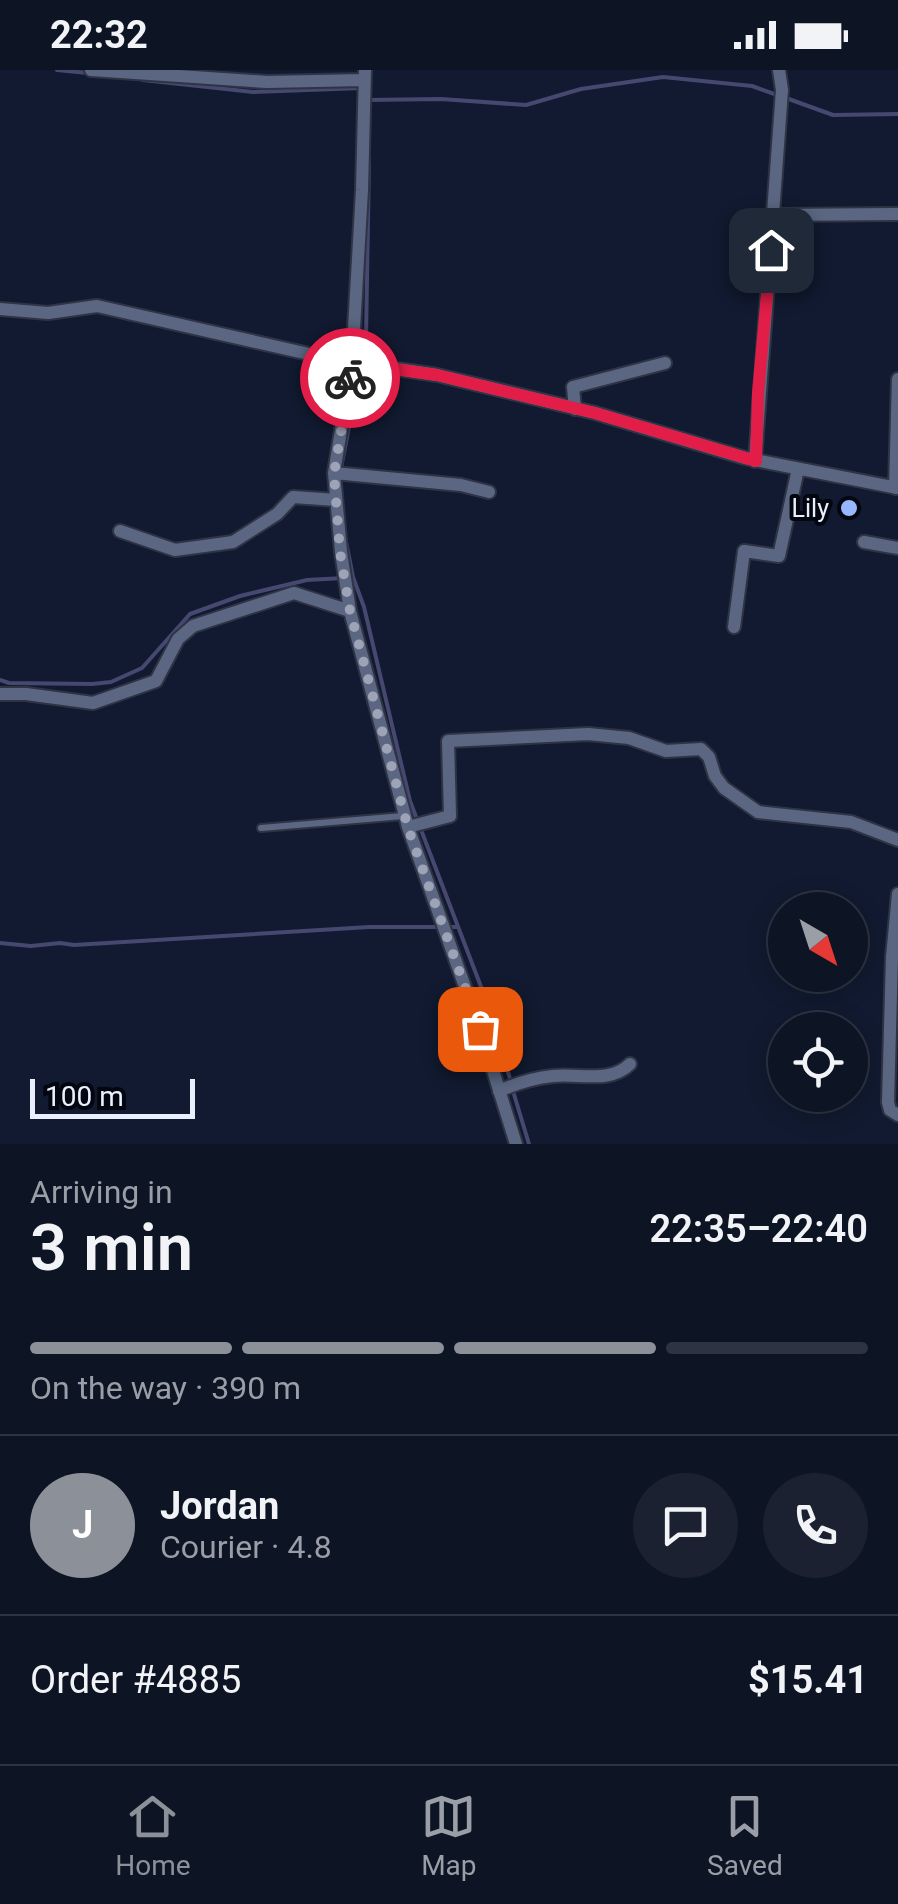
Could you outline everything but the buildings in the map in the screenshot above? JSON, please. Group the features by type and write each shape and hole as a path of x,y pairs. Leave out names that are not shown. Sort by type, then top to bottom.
{"street":[{"path":"91,70 267,82 365,75 352,363 334,474 340,552 350,611 406,822 480,1029 516,1144"},
{"path":"756,461 783,70"},
{"path":"774,215 898,214"},
{"path":"0,309 48,314 97,306 352,363 437,375 575,409 756,461 896,488 898,380"},
{"path":"575,409 573,387 666,363"},
{"path":"734,627 744,551 779,556 798,469"},
{"path":"334,474 462,485 490,492"},
{"path":"120,530 174,550 233,542 276,514 293,497 336,500"},
{"path":"864,542 898,548"},
{"path":"0,694 94,703 156,681 178,638 193,626 294,593 350,611"},
{"path":"406,822 450,816 448,742 588,734 629,738 666,751 700,749 709,757 724,788 758,812 851,822 898,840"},
{"path":"898,894 888,1102 890,1110 898,1114"},
{"path":"499,1090 558,1075 616,1075 630,1064"}],"lane":[{"path":"261,828 406,822"}],"waterway":[{"path":"57,70 88,73"},
{"path":"367,100 441,99 526,105 581,89 663,77 752,86 777,95"},
{"path":"143,80 253,92 362,88"},
{"path":"786,98 833,115 898,114"},
{"path":"341,468 366,339 369,160"},
{"path":"345,537 410,801 488,1005 511,1082"},
{"path":"0,680 111,682 142,668 190,614 240,596 307,580 344,578"},
{"path":"0,943 74,945 369,927 457,927"},
{"path":"513,1091 529,1144"}],"way so far":[{"path":"350,378 334,474 340,552 350,611 408,828 480,1029"}],"place":[{"name":"Lily","path":"849,508"}],"route":[{"path":"350,378 352,363 437,375 595,413 756,461 771,250"}]}
